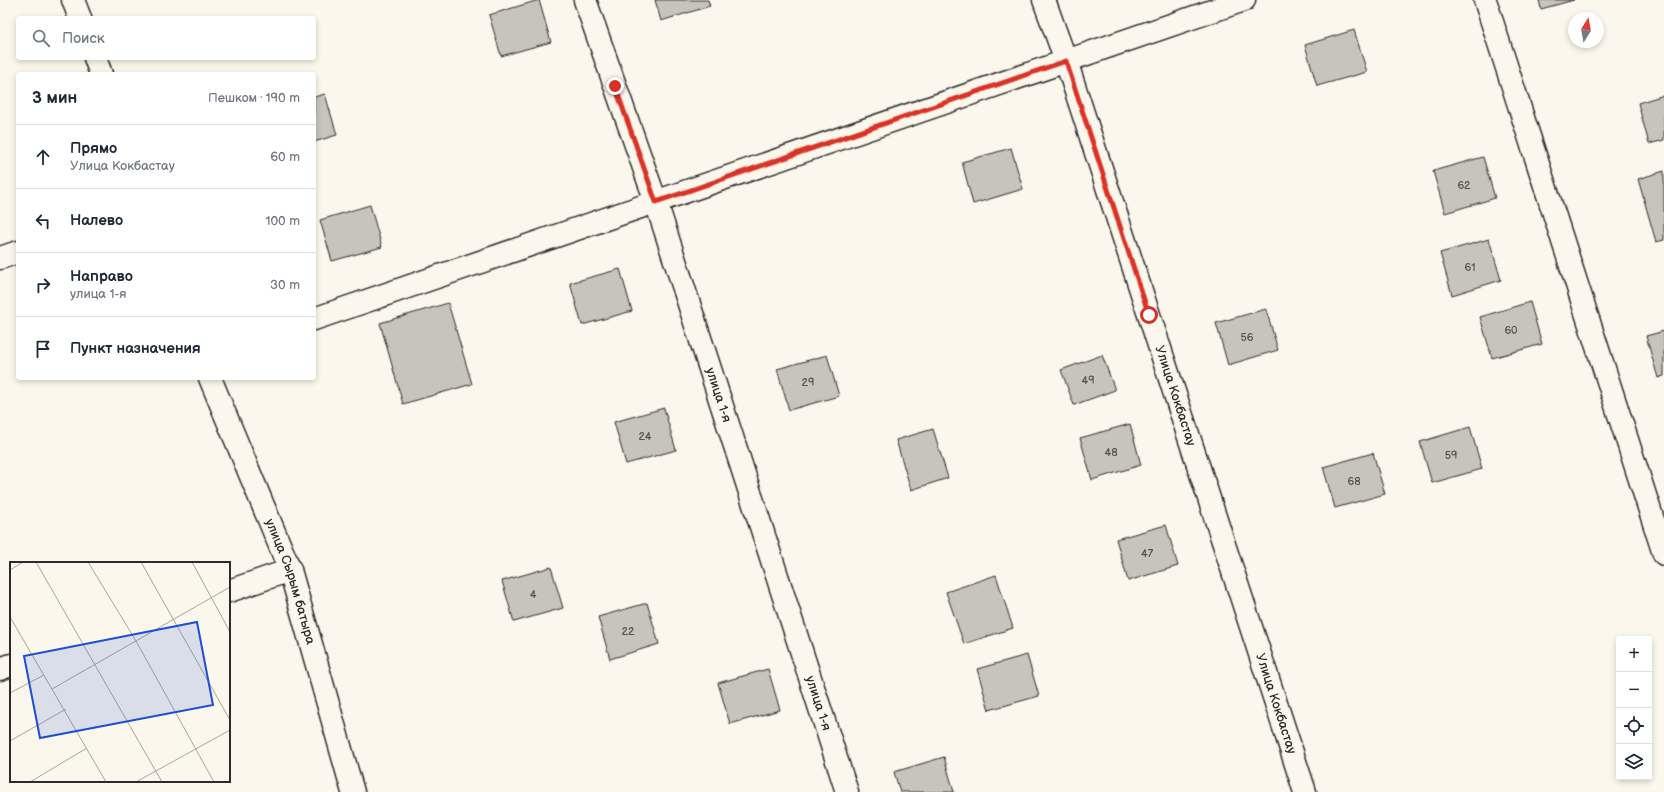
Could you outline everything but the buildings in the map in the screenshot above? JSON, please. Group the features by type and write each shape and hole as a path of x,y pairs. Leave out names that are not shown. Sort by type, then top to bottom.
{"street":[{"path":"73,0 79,16"},
{"name":"улица 1-я","path":"585,0 656,202 847,792"},
{"name":"Улица Кокбастау","path":"1044,0 1066,61 1305,792"},
{"path":"316,318 1244,0"},
{"path":"1485,0 1664,554"},
{"path":"96,60 100,72"},
{"path":"0,258 16,253"},
{"name":"улица Сырым батыра","path":"211,380 290,570 353,792"},
{"path":"230,591 290,570"},
{"path":"0,669 10,665"}],"route":[{"path":"615,86 656,202 1066,61 1149,315"}]}
